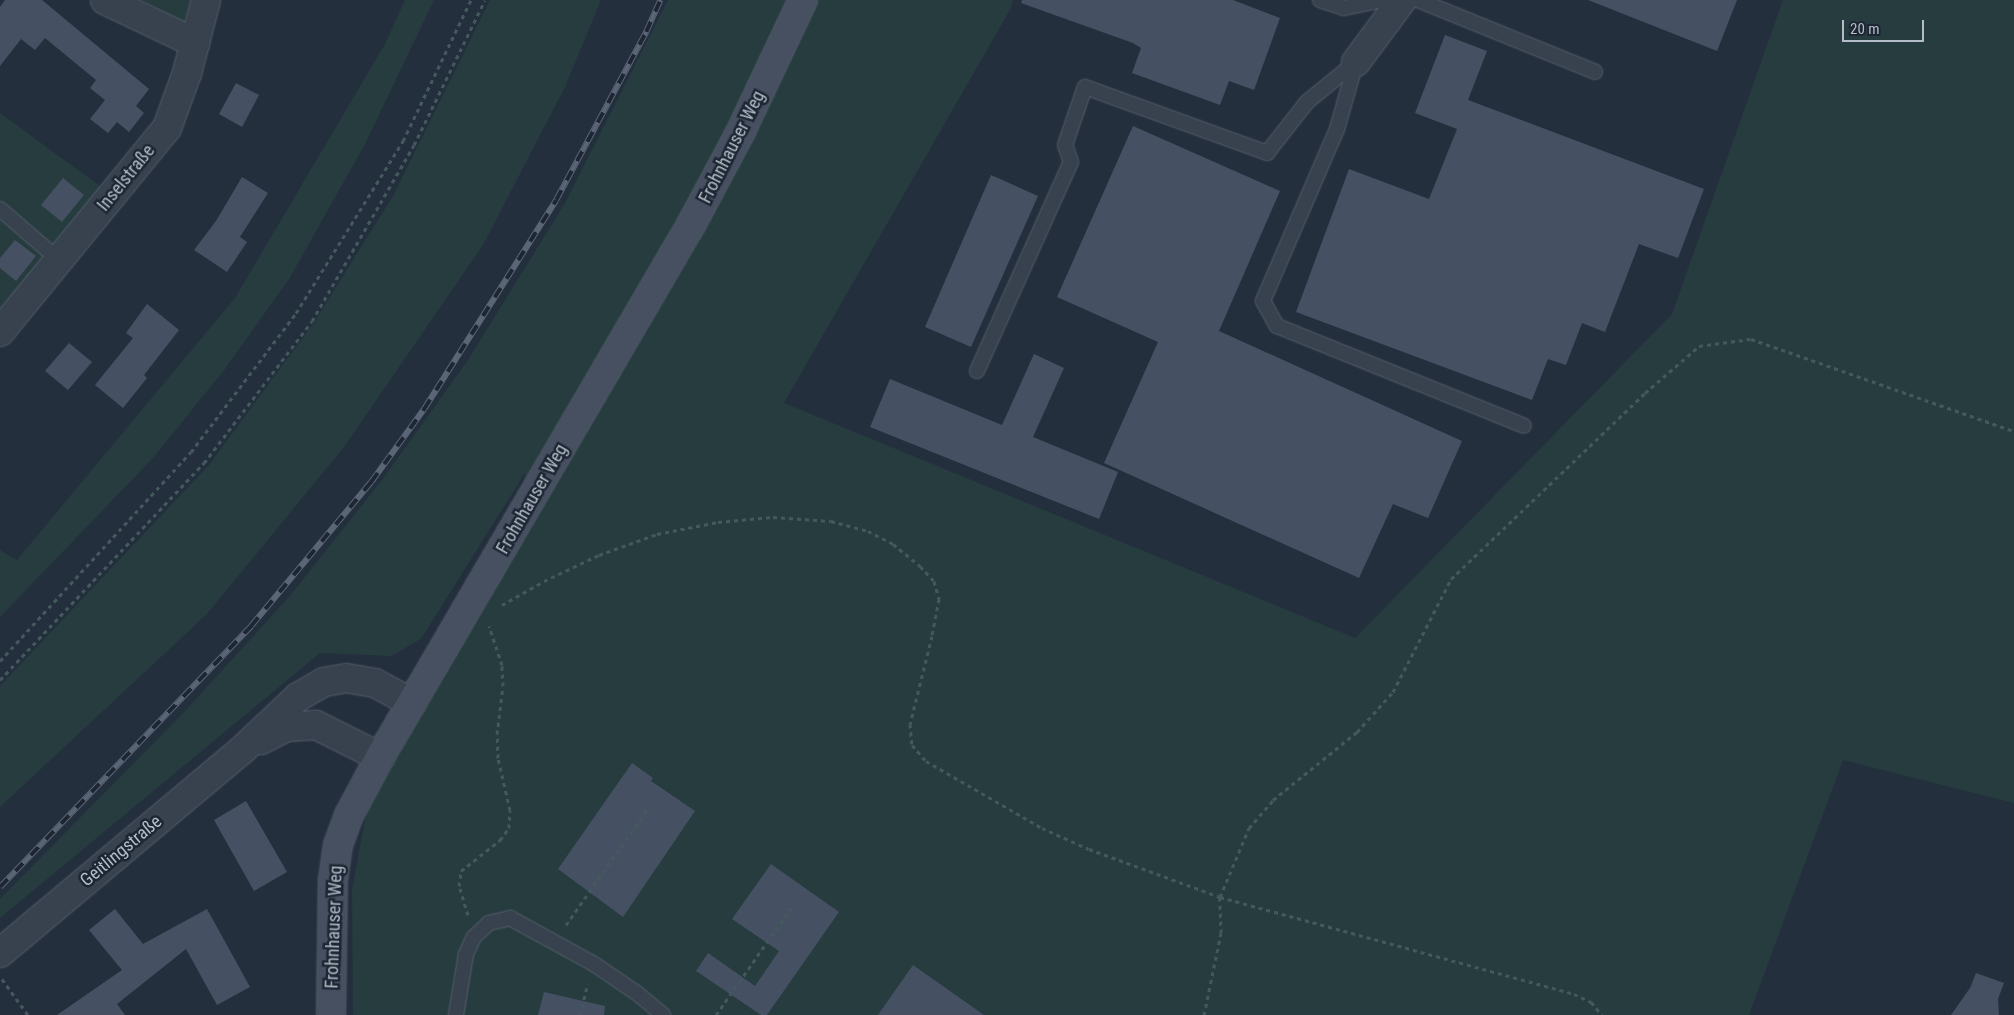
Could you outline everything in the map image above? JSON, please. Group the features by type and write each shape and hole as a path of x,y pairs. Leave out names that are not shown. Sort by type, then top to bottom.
{"main road":[{"name":"Frohnhauser Weg","path":"331,1015 333,880 338,845 349,815 380,757 692,223 740,133 803,0"}],"street":[{"path":"105,0 195,43"},
{"name":"Inselstraße","path":"0,332 167,128 187,73 206,0"},
{"path":"1356,62 1402,0"},
{"name":"Geitlingstraße","path":"0,953 242,750 298,697 324,682 346,678 374,683 412,703"},
{"name":"Geitlingstraße","path":"242,750 287,727 316,725 380,757"}],"lane":[{"path":"1320,0 1344,8 1382,0"},
{"path":"1418,0 1594,72"},
{"path":"977,371 1071,162 1066,145 1084,87 1267,153 1307,102 1356,62"},
{"path":"1356,62 1337,129 1263,301 1277,326 1524,426"},
{"path":"0,209 59,260"},
{"path":"456,1015 466,954 474,937 490,923 510,918 594,964 638,994 663,1015"}],"path":[{"path":"0,661 191,452 296,312 403,141 472,0"},
{"path":"0,680 204,463 312,321 414,146 485,0"},
{"path":"1204,1015 1221,933 1220,897 1249,828 1273,800 1357,732 1393,692 1451,579 1645,393 1699,346 1751,339 2014,431"},
{"path":"500,606 551,578 599,555 657,534 710,523 772,517 831,521 868,531 893,544 920,566 934,581 939,599 932,636 910,724 912,745 926,761 1042,828 1089,849 1220,897 1574,994 1591,1002 1602,1015"},
{"path":"474,937 459,886 461,872 500,840 509,828 510,810 498,750 497,734 503,686 502,665 486,619"},
{"path":"555,942 649,806"},
{"path":"716,1015 791,908"},
{"path":"580,1015 594,964"},
{"path":"0,977 28,1015"}],"green space":[{"path":"141,0 191,0 184,23"},
{"path":"405,0 434,0 364,146 289,279 225,369 153,458 0,617 0,550 17,560 235,298 385,44"},
{"path":"490,0 601,0 565,87 483,245 344,447 207,614 0,807 0,686 209,465 313,324 393,196"},
{"path":"668,0 1013,0 1011,8 784,403 1355,638 1672,314 1783,0 2014,0 2014,803 1843,760 1749,1015 353,1015 352,890 367,809 515,550 525,473 421,639 391,656 320,653 0,918 0,899 185,711 289,597 382,480 468,360 565,203"},
{"path":"0,113 104,189 0,316"}],"building":[{"path":"5,0 42,0 149,89 136,106 144,113 129,132 117,122 108,133 90,119 105,100 90,88 96,80 45,38 35,50 21,39 0,66 0,7"},
{"path":"1022,0 1233,0 1280,18 1254,90 1229,81 1220,105 1132,73 1141,48 1133,43 1021,3"},
{"path":"1588,0 1737,0 1717,51"},
{"path":"1445,35 1487,51 1468,100 1704,189 1678,258 1639,244 1605,332 1582,323 1566,365 1548,359 1532,400 1296,312 1349,169 1429,199 1457,129 1415,113"},
{"path":"236,83 259,95 242,127 219,114"},
{"path":"1133,126 1280,191 1219,331 1462,441 1428,518 1393,504 1359,578 1104,463 1158,342 1057,297"},
{"path":"991,175 1038,196 971,347 925,327"},
{"path":"242,177 268,193 240,237 247,242 227,272 194,250 216,221"},
{"path":"63,178 84,195 62,222 41,205"},
{"path":"15,240 36,256 16,281 0,268 0,258"},
{"path":"147,304 179,330 144,375 147,378 123,408 95,385 133,338 126,333"},
{"path":"69,343 92,362 68,390 45,371"},
{"path":"1034,354 1064,368 1033,437 1118,472 1099,519 870,427 890,379 1002,425"},
{"path":"632,763 653,778 651,781 695,811 623,917 558,869"},
{"path":"246,801 287,872 254,891 214,820"},
{"path":"771,864 839,912 767,1015 761,1015 696,971 708,953 755,986 779,951 732,919"},
{"path":"115,909 143,944 207,909 250,987 217,1005 186,949 117,1004 125,1015 57,1015 122,970 89,930"},
{"path":"913,965 984,1015 878,1015"},
{"path":"1976,973 2004,983 1998,999 1999,1015 1951,1015 1970,988"},
{"path":"544,992 605,1006 604,1015 538,1015"}],"railway":[{"path":"0,887 251,626 371,482 424,409 556,200 646,32 660,0"}]}
